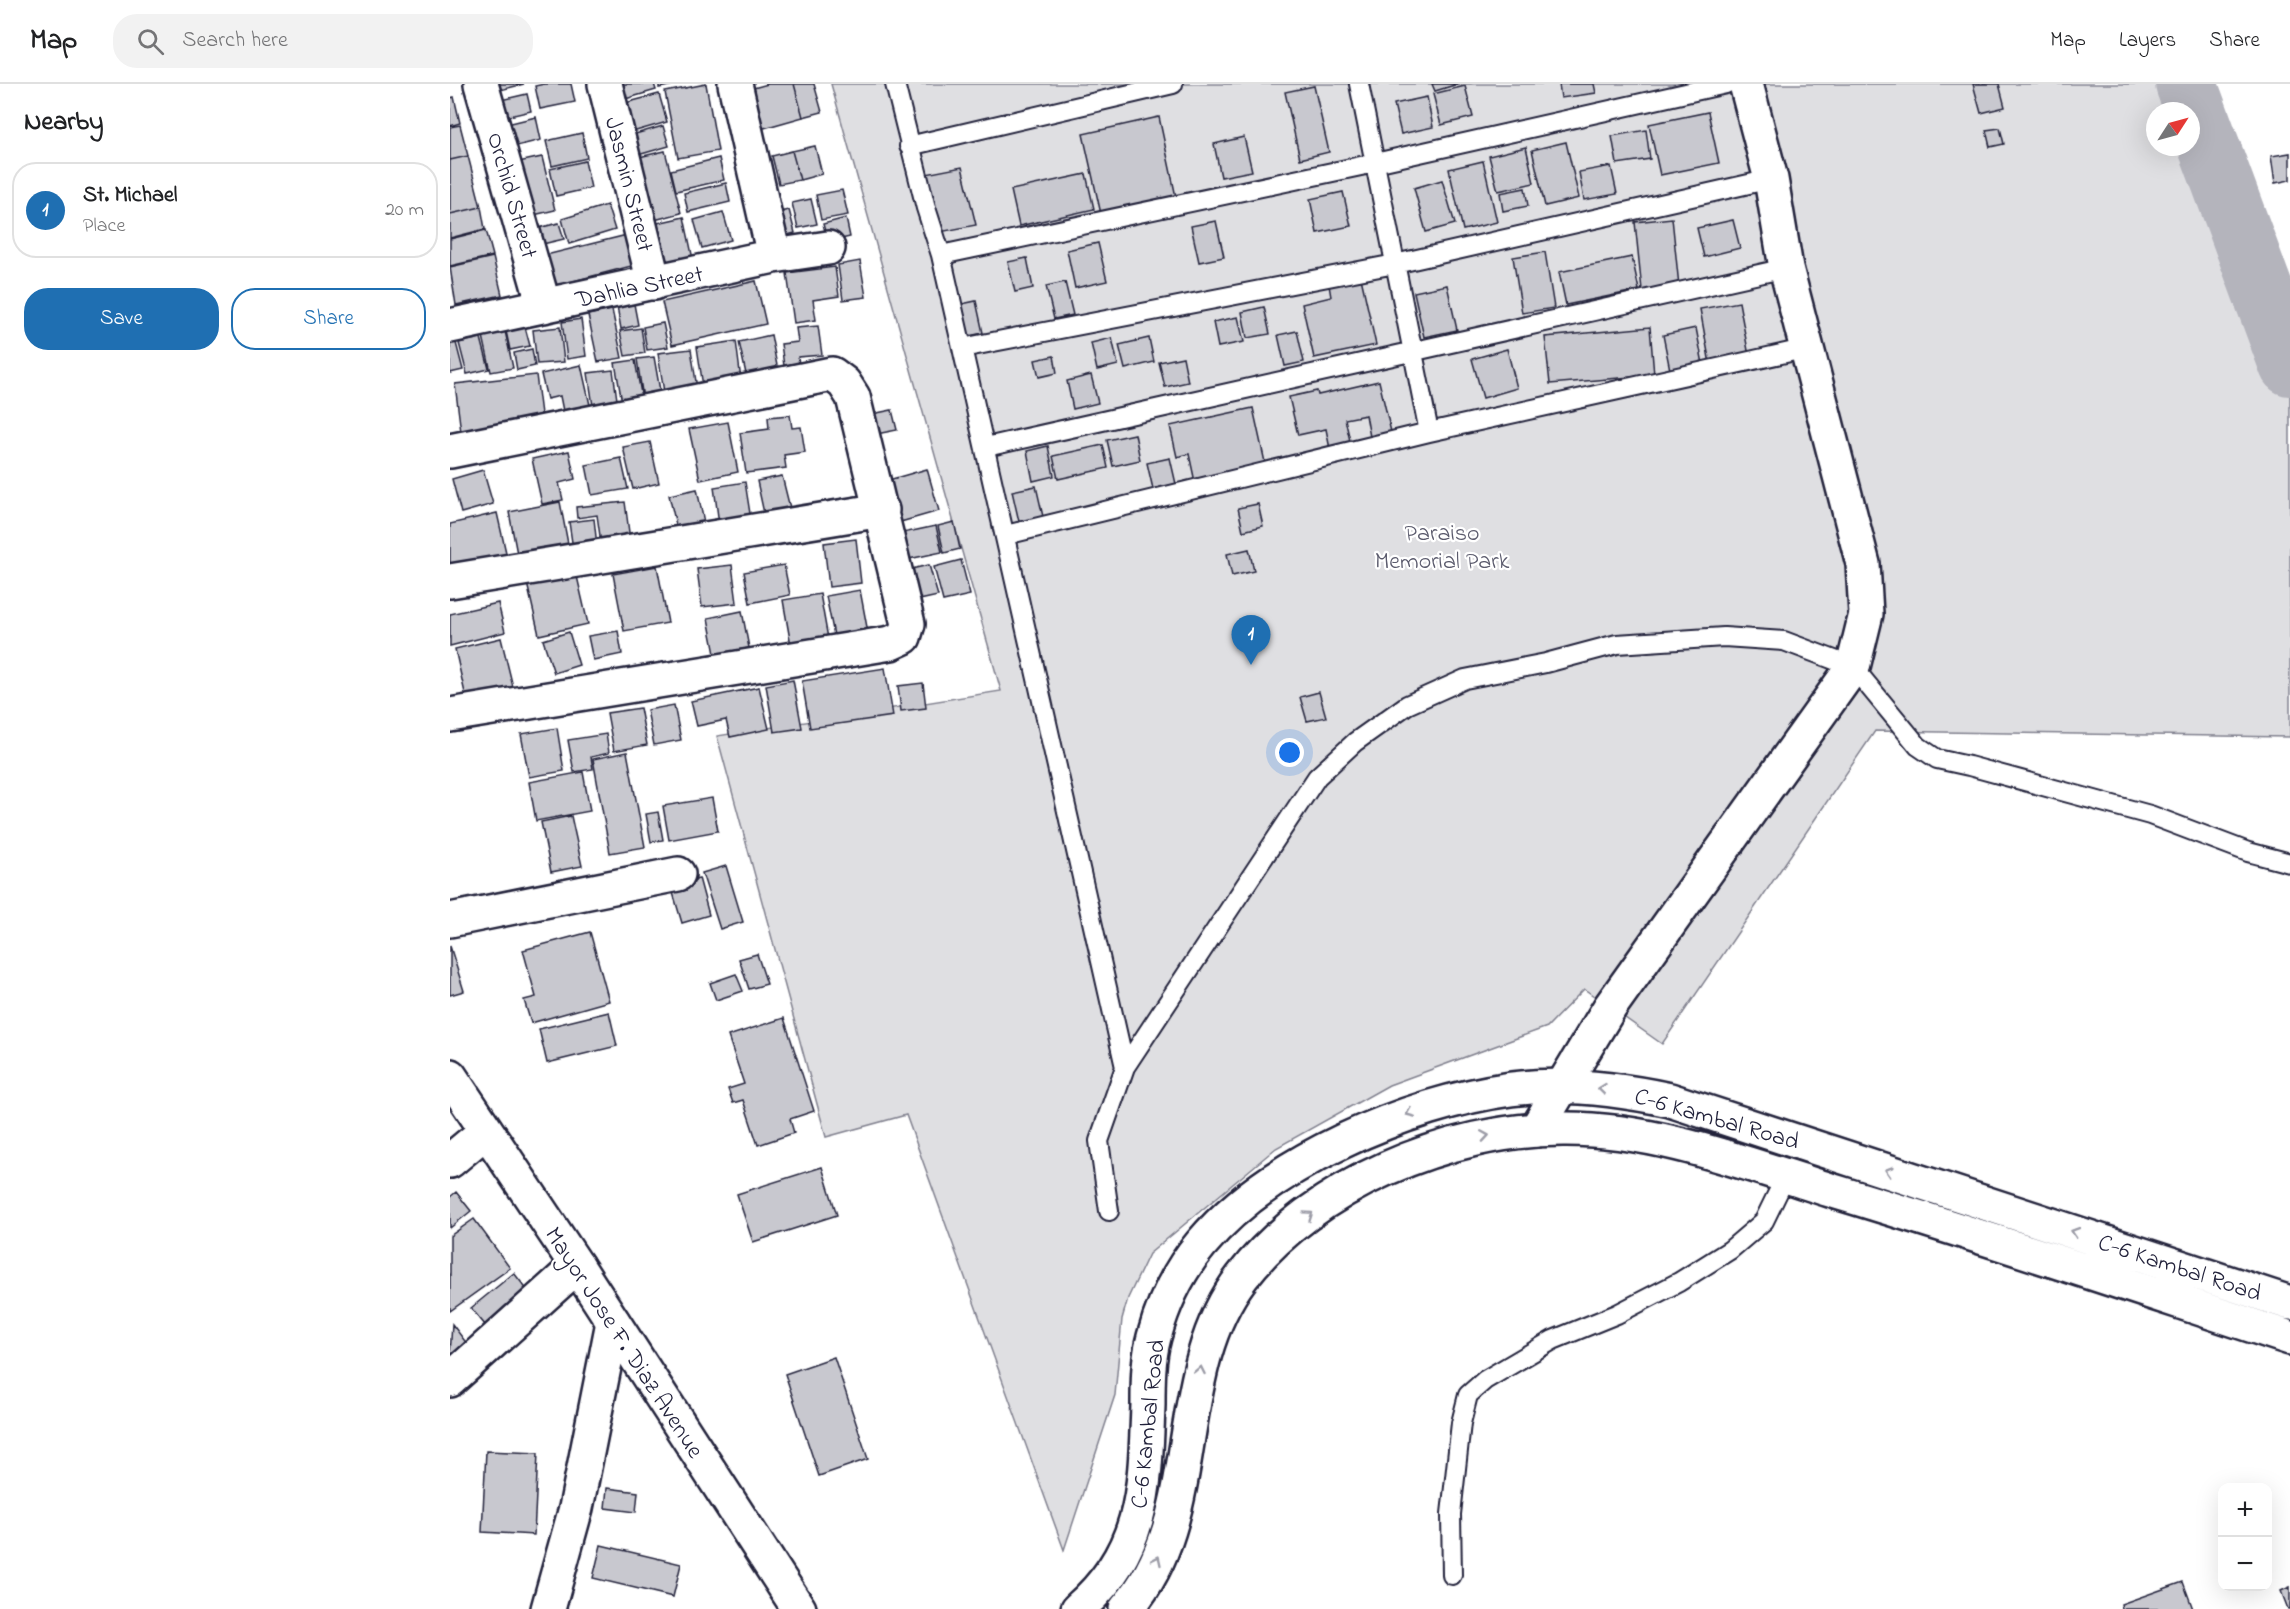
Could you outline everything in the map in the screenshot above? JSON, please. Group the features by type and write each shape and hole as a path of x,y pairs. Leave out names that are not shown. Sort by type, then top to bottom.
{"street":[{"name":"Orchid Street","path":"481,84 544,306"},
{"name":"Jasmin Street","path":"605,84 654,283"},
{"path":"735,84 774,256"},
{"path":"1536,1130 1560,1086 1610,1007 1853,667 1866,614 1863,564 1786,268 1771,179 1746,84"},
{"name":"Dahlia Street","path":"450,326 774,256 828,248"},
{"path":"450,451 832,374 843,382 854,397 908,624 908,630 897,641 450,715"},
{"path":"450,581 882,510"},
{"path":"450,920 678,874"},
{"name":"Mayor Jose F. Diaz Avenue","path":"450,1076 577,1266 799,1609"},
{"name":"C-6 Kambal Road","path":"1078,1609 1107,1580 1122,1557 1133,1533 1145,1479 1149,1364 1153,1339 1170,1292 1200,1245 1225,1219 1269,1185 1330,1148 1421,1108 1501,1091 1560,1086 1634,1092 1670,1100 2290,1303"},
{"name":"C-6 Kambal Road","path":"1126,1609 1151,1574 1165,1545 1174,1514 1205,1348 1216,1319 1243,1276 1303,1218 1351,1187 1422,1153 1475,1138 1536,1130 1596,1130 1663,1141 1959,1229 2290,1338"},
{"path":"450,1161 486,1131"},
{"path":"450,1380 577,1266"},
{"path":"548,1609 576,1508 613,1323"}],"lane":[{"path":"895,84 909,146 941,255 986,447 1125,1067"},
{"path":"909,146 1173,84"},
{"path":"1359,84 1429,432"},
{"path":"941,255 1376,163 1726,84"},
{"path":"962,348 1395,264 1771,179"},
{"path":"986,447 1786,268"},
{"path":"1006,535 1429,432 1808,348"},
{"path":"1109,1210 1100,1142 1125,1067 1317,777 1355,742 1407,705 1465,679 1546,663 1617,644 1724,637 1784,641 1853,667 1918,746 1937,759 2150,815 2248,852 2290,863"},
{"path":"1452,1575 1451,1514 1461,1423 1468,1395 1485,1380 1553,1340 1617,1314 1679,1282 1730,1250 1764,1221 1786,1176"}],"green space":[{"name":"Paraiso Memorial Park","path":"831,84 2186,84 2193,102 2146,102 2146,156 2200,156 2200,122 2290,365 2290,737 1875,731 1662,1044 1584,989 1547,1027 1389,1085 1276,1148 1149,1254 1128,1298 1122,1319 1115,1395 1064,1550 906,1115 826,1137 717,736 1001,691"}],"building":[{"path":"486,84 524,84 488,93"},
{"path":"571,84 575,102 540,109 535,86"},
{"path":"610,84 654,84 656,90 615,102"},
{"path":"659,84 678,84 659,88"},
{"path":"706,84 718,151 678,158 665,92"},
{"path":"768,84 794,84 803,117 757,130 746,90"},
{"path":"794,84 814,84 822,112 803,117"},
{"path":"1432,84 1458,84 1435,91"},
{"path":"1559,84 1594,84 1596,93 1561,98"},
{"path":"1973,84 1999,84 2005,107 1981,113"},
{"path":"1314,86 1329,152 1300,159 1285,92"},
{"path":"1465,86 1473,117 1441,125 1433,94"},
{"path":"527,94 531,111 492,120 488,103"},
{"path":"659,94 667,122 622,135 614,106"},
{"path":"454,97 460,123 450,126 450,98"},
{"path":"1427,97 1433,127 1401,134 1394,104"},
{"path":"1708,112 1719,163 1660,175 1649,124"},
{"path":"536,117 541,140 504,149 499,126"},
{"path":"1159,117 1176,197 1101,214 1083,134"},
{"path":"460,125 468,156 450,160 450,127"},
{"path":"663,126 669,146 631,157 625,137"},
{"path":"2000,128 2004,144 1990,147 1986,130"},
{"path":"1646,130 1650,159 1617,164 1612,136"},
{"path":"582,133 587,158 552,166 546,141"},
{"path":"1244,137 1252,171 1221,177 1214,144"},
{"path":"1566,142 1579,198 1545,206 1532,150"},
{"path":"815,146 822,174 800,180 792,151"},
{"path":"1526,147 1534,183 1498,191 1489,156"},
{"path":"665,151 681,213 643,223 626,160"},
{"path":"792,151 800,180 779,184 772,156"},
{"path":"2290,153 2290,180 2275,183 2271,156"},
{"path":"468,156 481,207 450,214 450,160"},
{"path":"542,157 555,210 521,218 509,164"},
{"path":"719,158 724,180 676,191 671,170"},
{"path":"585,161 591,188 556,196 550,169"},
{"path":"1483,161 1497,222 1463,230 1449,169"},
{"path":"1611,166 1617,194 1584,200 1579,172"},
{"path":"962,167 976,225 940,232 926,174"},
{"path":"1086,174 1094,209 1019,226 1011,190"},
{"path":"1442,180 1455,224 1426,232 1414,188"},
{"path":"726,183 730,202 688,212 684,193"},
{"path":"1525,188 1528,206 1503,211 1500,193"},
{"path":"842,190 848,215 821,220 816,195"},
{"path":"1343,192 1351,226 1317,233 1310,199"},
{"path":"811,199 817,224 798,228 792,203"},
{"path":"607,205 615,230 569,244 562,219"},
{"path":"481,207 485,229 450,238 450,214"},
{"path":"789,210 795,233 780,237 775,213"},
{"path":"723,212 731,240 702,248 694,220"},
{"path":"684,217 694,264 655,273 644,226"},
{"path":"846,218 850,237 828,242 823,224"},
{"path":"1672,218 1679,286 1642,290 1635,222"},
{"path":"1733,220 1740,248 1704,257 1697,228"},
{"path":"1216,221 1224,257 1199,262 1191,226"},
{"path":"559,223 564,239 534,246 530,230"},
{"path":"486,230 493,256 450,266 450,239"},
{"path":"631,234 639,264 554,286 546,255"},
{"path":"1098,243 1107,281 1075,288 1067,250"},
{"path":"1545,252 1554,308 1522,313 1513,257"},
{"path":"493,257 502,295 456,305 450,267"},
{"path":"1632,257 1639,290 1566,305 1559,272"},
{"path":"1027,258 1033,288 1015,292 1008,262"},
{"path":"860,261 866,297 843,300 838,265"},
{"path":"835,267 839,296 813,300 816,320 794,323 787,273"},
{"path":"1361,278 1376,345 1314,358 1302,304 1331,297 1329,285"},
{"path":"756,281 766,324 672,345 662,302"},
{"path":"1065,282 1073,315 1054,319 1046,286"},
{"path":"1447,285 1457,330 1424,337 1414,292"},
{"path":"976,301 983,333 964,337 957,305"},
{"path":"1739,302 1749,356 1710,364 1700,309"},
{"path":"634,304 638,325 621,329 617,306"},
{"path":"1264,307 1270,334 1247,338 1242,312"},
{"path":"612,310 622,358 598,362 588,315"},
{"path":"1238,317 1244,342 1218,347 1213,322"},
{"path":"581,319 586,356 567,359 562,322"},
{"path":"663,323 668,347 647,350 643,327"},
{"path":"818,326 822,355 798,357 800,371 785,373 781,344 798,342 796,328"},
{"path":"525,327 530,346 510,350 506,331"},
{"path":"560,327 564,362 537,364 533,330"},
{"path":"1650,327 1654,375 1550,384 1545,337"},
{"path":"641,328 645,353 625,356 620,331"},
{"path":"1696,328 1703,364 1670,370 1663,335"},
{"path":"505,331 513,368 491,372 483,336"},
{"path":"1297,331 1304,362 1285,366 1278,335"},
{"path":"771,335 779,376 748,383 739,342"},
{"path":"481,338 489,369 467,374 459,343"},
{"path":"1112,338 1118,365 1097,370 1091,343"},
{"path":"1149,338 1154,362 1125,369 1119,345"},
{"path":"736,341 742,388 704,393 697,347"},
{"path":"456,343 463,370 450,373 450,344"},
{"path":"532,349 535,366 517,370 514,353"},
{"path":"691,349 698,395 665,399 658,353"},
{"path":"1507,349 1517,388 1483,398 1472,359"},
{"path":"1054,356 1057,373 1039,377 1035,360"},
{"path":"654,357 662,402 644,405 637,359"},
{"path":"1183,357 1188,382 1165,387 1159,362"},
{"path":"635,360 643,405 623,408 615,363"},
{"path":"581,365 590,405 563,411 560,396 547,399 541,374"},
{"path":"613,370 619,415 593,406 588,373"},
{"path":"536,375 542,422 461,432 455,384"},
{"path":"1091,375 1098,403 1073,409 1067,381"},
{"path":"1379,381 1391,432 1370,437 1366,415 1345,419 1351,445 1330,449 1326,429 1298,435 1289,397 1317,391 1318,395"},
{"path":"1253,408 1266,467 1195,482 1189,454 1177,457 1170,426"},
{"path":"892,410 897,430 866,436 862,416"},
{"path":"790,415 792,428 801,427 805,452 784,455 786,468 746,473 740,433 769,429 768,417"},
{"path":"728,422 738,472 700,480 689,429"},
{"path":"1135,434 1140,460 1113,466 1107,440"},
{"path":"650,442 659,483 633,489 623,447"},
{"path":"1103,445 1108,468 1058,479 1053,456"},
{"path":"1048,446 1054,476 1033,481 1027,451"},
{"path":"569,451 575,479 559,483 563,500 542,504 532,459"},
{"path":"621,458 628,489 592,495 586,465"},
{"path":"1170,458 1176,484 1153,489 1147,463"},
{"path":"927,469 939,511 897,523 885,481"},
{"path":"483,470 493,504 461,513 452,479"},
{"path":"782,476 791,512 765,518 757,481"},
{"path":"745,482 751,520 719,524 714,487"},
{"path":"1036,486 1044,521 1020,526 1012,491"},
{"path":"697,489 706,532 679,538 669,495"},
{"path":"560,502 569,549 518,559 509,512"},
{"path":"625,502 630,540 601,543 597,515 577,518 576,507"},
{"path":"1258,504 1263,526 1243,531 1238,508"},
{"path":"497,513 507,557 450,570 450,524"},
{"path":"594,519 597,546 573,549 569,522"},
{"path":"954,522 960,549 944,553 938,526"},
{"path":"936,526 942,552 904,560 898,534"},
{"path":"856,539 861,583 829,587 824,543"},
{"path":"1249,549 1254,571 1232,576 1227,554"},
{"path":"961,560 970,595 943,601 934,567"},
{"path":"732,565 737,603 702,607 697,569"},
{"path":"784,565 790,595 750,603 744,572"},
{"path":"929,565 938,596 915,601 907,570"},
{"path":"657,566 668,623 624,631 613,574"},
{"path":"576,572 588,624 539,635 527,583"},
{"path":"860,590 869,638 836,645 826,596"},
{"path":"820,594 829,644 792,651 783,600"},
{"path":"498,603 505,632 450,646 450,614"},
{"path":"742,611 749,648 715,654 708,618"},
{"path":"618,631 622,654 593,660 588,636"},
{"path":"569,632 579,665 554,673 543,640"},
{"path":"501,638 514,691 467,702 455,649"},
{"path":"885,668 893,716 810,728 802,681"},
{"path":"793,680 802,728 774,732 766,685"},
{"path":"923,683 926,708 901,711 898,686"},
{"path":"759,687 769,729 730,737 726,720 697,726 691,701"},
{"path":"1319,692 1326,717 1307,721 1300,697"},
{"path":"674,705 681,740 654,745 647,710"},
{"path":"640,708 647,745 614,751 607,713"},
{"path":"557,728 564,771 529,777 521,734"},
{"path":"606,734 609,753 591,757 593,769 574,772 568,740"},
{"path":"627,752 645,847 610,853 593,759"},
{"path":"583,772 590,811 536,821 529,782"},
{"path":"712,798 718,831 669,840 663,806"},
{"path":"658,812 663,840 651,842 646,814"},
{"path":"571,816 582,866 551,872 541,822"},
{"path":"726,866 743,922 720,929 702,873"},
{"path":"699,878 709,915 682,923 671,886"},
{"path":"590,932 609,1001 531,1023 524,1000 536,997 523,950"},
{"path":"450,946 464,991 450,995"},
{"path":"757,954 767,984 749,989 739,959"},
{"path":"736,974 743,991 716,1000 710,983"},
{"path":"609,1012 617,1046 547,1063 539,1029"},
{"path":"784,1018 814,1111 790,1119 794,1133 758,1145 743,1100 733,1103 728,1089 744,1084 728,1036"},
{"path":"822,1167 837,1215 753,1242 737,1194"},
{"path":"456,1192 471,1211 450,1228 450,1197"},
{"path":"474,1219 510,1268 450,1311 450,1236"},
{"path":"514,1273 528,1291 491,1332 471,1308"},
{"path":"452,1324 471,1349 455,1361 450,1355"},
{"path":"834,1357 868,1459 819,1476 785,1374"},
{"path":"486,1451 538,1453 534,1535 482,1532"},
{"path":"607,1488 638,1492 636,1512 605,1508"},
{"path":"601,1545 681,1564 673,1597 593,1578"},
{"path":"2183,1582 2193,1609 2122,1609 2121,1604"},
{"path":"2290,1587 2290,1609 2288,1609 2281,1591"}],"waterway":[{"path":"2186,84 2290,365"}],"place":[{"name":"St. Michael","path":"1251,665"}]}
